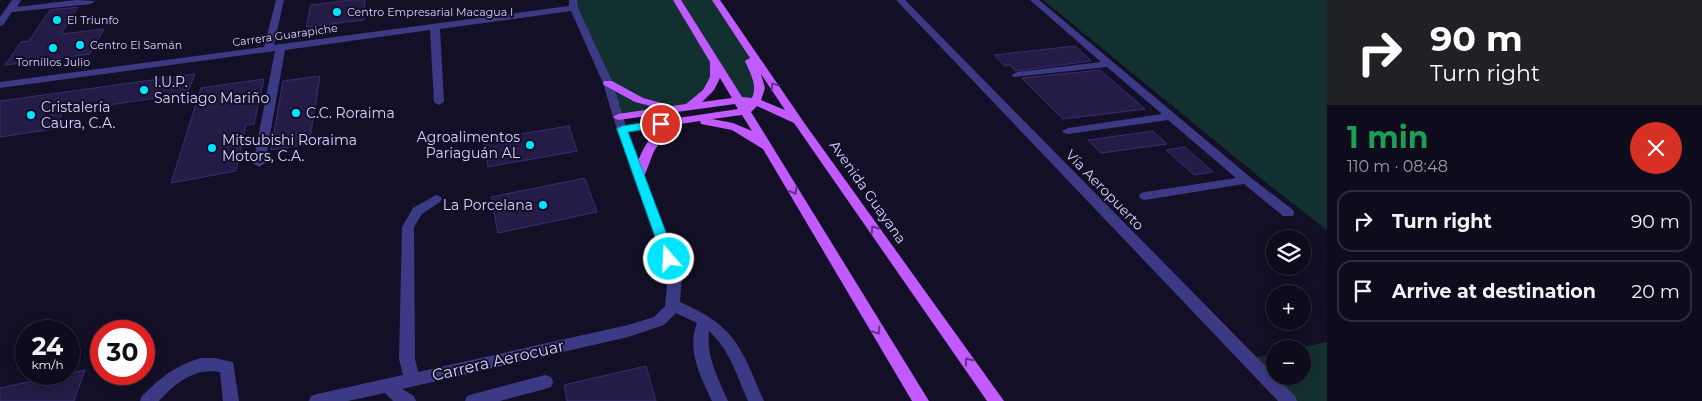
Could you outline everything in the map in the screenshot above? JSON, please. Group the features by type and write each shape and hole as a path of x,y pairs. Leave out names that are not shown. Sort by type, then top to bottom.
{"main road":[{"path":"677,0 782,168 832,257 921,401"},
{"name":"Avenida Guayana","path":"716,0 801,126 996,401"},
{"path":"740,36 760,85 761,93 758,101"},
{"path":"608,83 638,100 678,109 702,98 713,85 716,77 712,56"},
{"path":"640,174 644,157 653,141 666,128 681,120 758,101 779,111 801,126"},
{"path":"620,123 678,109 743,105"},
{"path":"620,123 681,120 720,124 743,130 762,145 782,168"}],"street":[{"path":"0,23 17,0"},
{"path":"268,50 280,0"},
{"name":"Vía Aeropuerto","path":"900,0 1289,401"},
{"path":"1034,0 1246,180 1288,213"},
{"path":"10,10 40,4 91,1"},
{"path":"574,4 608,83 620,123 640,174 675,276 672,306 705,322 730,343 756,401"},
{"name":"Carrera Guarapiche","path":"0,85 435,27 574,4"},
{"path":"435,27 439,102"},
{"path":"259,163 280,48"},
{"path":"1017,75 1108,64"},
{"path":"1068,131 1171,116"},
{"path":"1145,196 1246,180"},
{"path":"412,380 407,359 408,227 417,211 436,200"},
{"name":"Carrera Aerocuar","path":"317,401 628,331 659,321 672,306"},
{"path":"705,322 700,335 701,353 720,401"},
{"path":"148,401 170,378 193,367 214,364 227,367 231,401"},
{"path":"473,401 545,382"},
{"path":"388,385 401,398 408,401"}],"green space":[{"path":"572,0 716,0 739,36 751,63 758,101 739,100 713,57 716,77 691,104 618,117"},
{"path":"1043,0 1327,0 1327,230 1269,185"},
{"path":"1327,342 1327,401 1289,401 1273,385 1311,385 1311,346"},
{"path":"1266,355 1266,377 1248,359"}],"building":[{"name":"Centro Empresarial Macagua I","path":"365,0 364,20 306,27 311,5"},
{"path":"78,7 61,34 104,29 90,54 5,65 21,42 29,41 50,10"},
{"path":"1075,46 1091,61 1015,71 1010,65 1005,66 994,55"},
{"path":"1100,70 1145,109 1063,119 1022,78"},
{"path":"195,74 187,94 64,111 54,129 0,137 0,101"},
{"name":"C.C. Roraima","path":"320,76 309,144 271,150 283,81"},
{"name":"Mitsubishi Roraima Motors, C.A.","path":"264,79 254,124 246,125 236,171 171,183 201,88"},
{"name":"Agroalimentos Pariaguán AL","path":"569,126 577,151 488,167 484,140"},
{"path":"1153,131 1167,144 1101,153 1088,140"},
{"path":"1185,147 1213,172 1194,175 1166,150"},
{"name":"La Porcelana","path":"585,178 597,212 498,233 491,197"},
{"path":"646,366 656,401 567,401 564,385"},
{"path":"85,370 80,384 80,371"},
{"path":"15,385 80,385 74,401 0,401 0,388"}],"place":[{"name":"Centro Empresarial Macagua I","path":"337,12"},
{"name":"El Triunfo","path":"57,20"},
{"name":"Centro El Samán","path":"80,45"},
{"name":"Tornillos Julio","path":"53,48"},
{"name":"I.U.P. Santiago Mariño","path":"144,90"},
{"name":"C.C. Roraima","path":"296,113"},
{"name":"Cristalería Caura, C.A.","path":"31,115"},
{"name":"Agroalimentos Pariaguán AL","path":"530,145"},
{"name":"Mitsubishi Roraima Motors, C.A.","path":"212,148"},
{"name":"La Porcelana","path":"543,205"}],"route":[{"path":"661,124 622,129 640,174 669,259"}]}
